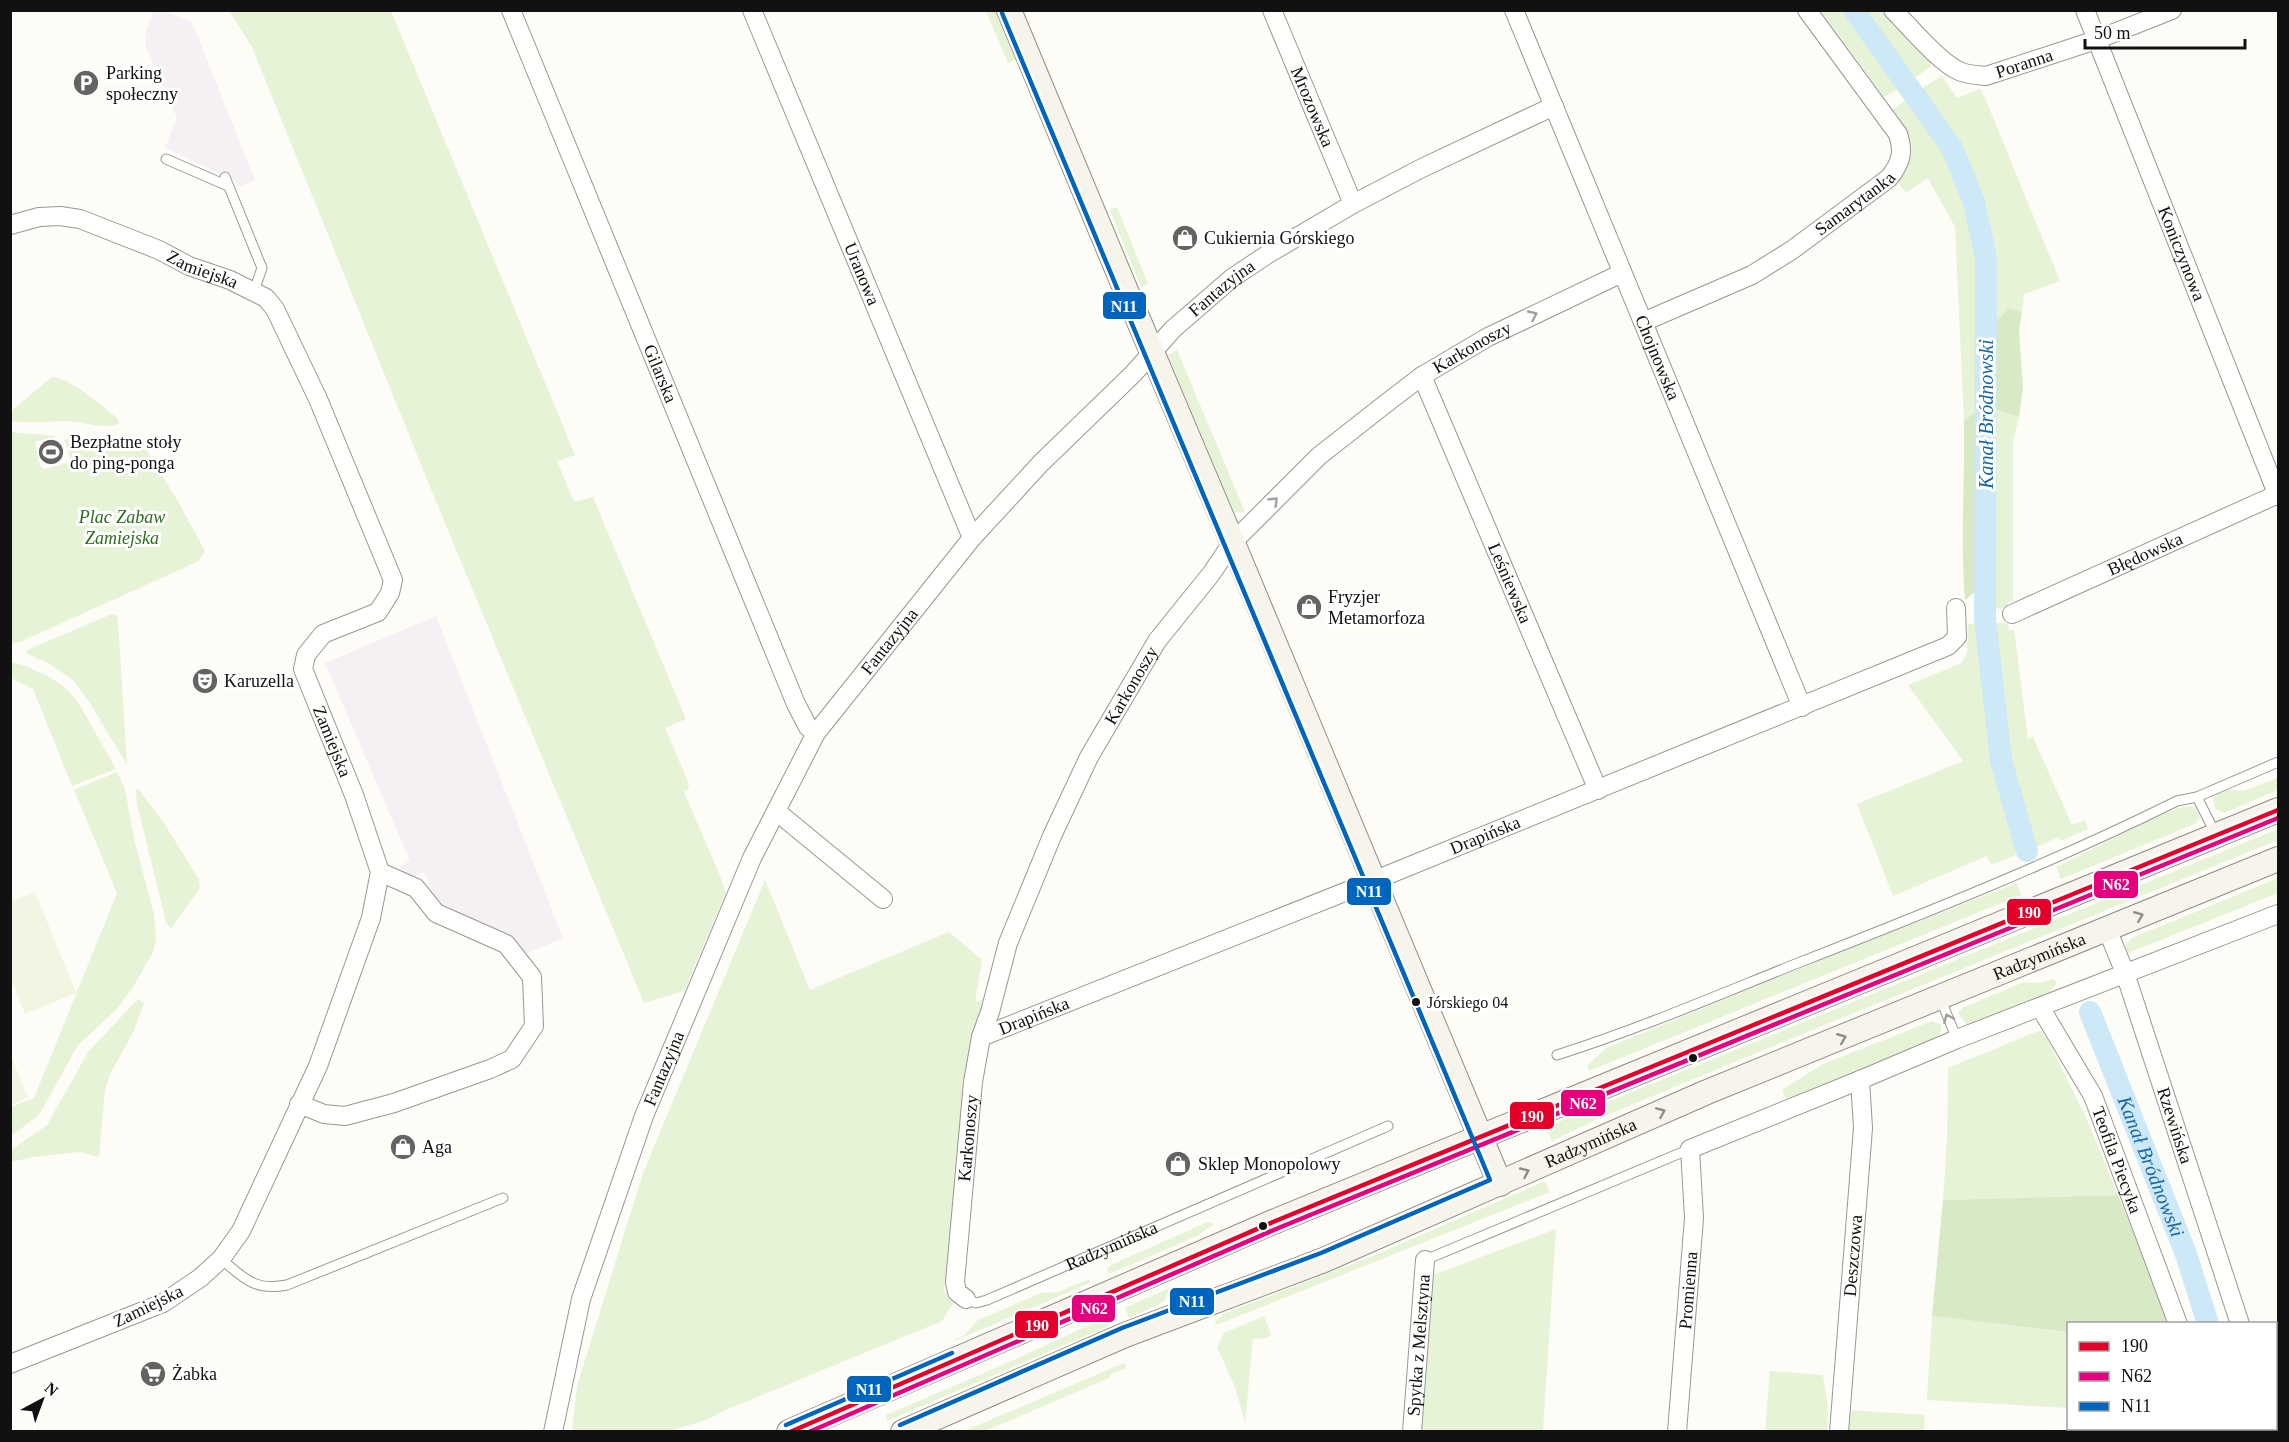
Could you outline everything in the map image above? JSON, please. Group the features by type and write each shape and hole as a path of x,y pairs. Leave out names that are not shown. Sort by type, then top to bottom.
{"main road":[{"path":"1009,10 1500,1184"},
{"path":"797,1430 1273,1222 2278,810"},
{"name":"Radzymińska","path":"903,1431 1125,1335 1324,1260 1707,1092 2278,859"}],"street":[{"name":"Gilarska","path":"511,10 796,704 808,727 816,733"},
{"name":"Uranowa","path":"752,10 972,538"},
{"name":"Mrozowska","path":"1272,10 1353,204"},
{"name":"Chojnowska","path":"1514,10 1802,707"},
{"name":"Samarytanka","path":"1643,322 1762,269 1792,250 1880,185 1898,168 1902,156 1902,145 1898,134 1807,10"},
{"name":"Poranna","path":"1893,10 1946,63 1970,75 1986,76 2096,40 2172,10"},
{"name":"Koniczynowa","path":"2085,10 2278,495"},
{"name":"Fantazyjna","path":"553,1431 581,1299 644,1116 752,858 816,733 972,538 1041,462 1173,329 1232,278 1353,204 1422,168 1554,106"},
{"name":"Zamiejska","path":"10,225 39,217 60,216 80,219 159,250 189,266 230,280 266,298 275,309 318,399 393,580 390,592 378,612 323,634 306,655 303,669 354,795 380,872 370,918 318,1066 241,1231 221,1259 200,1278 163,1303 10,1364"},
{"name":"Karkonoszy","path":"966,1299 957,1292 955,1282 969,1126 981,1037 1008,943 1052,836 1089,757 1157,641 1211,574 1232,543 1319,456 1422,376 1488,337 1622,273"},
{"name":"Leśniewska","path":"1422,376 1598,790"},
{"name":"Błędowska","path":"2012,614 2278,495"},
{"name":"Drapińska","path":"981,1037 1598,790 1953,644 1957,637 1956,608"},
{"path":"776,811 883,899"},
{"path":"299,1104 324,1114 345,1116 394,1103 512,1059 534,1026 532,977 506,944 436,913 416,888 380,872"},
{"path":"1690,1149 1957,1039 2278,914"},
{"name":"Rzewińska","path":"2107,929 2125,974 2240,1322"},
{"name":"Teofila Piecyka","path":"2040,1007 2093,1096 2178,1322"},
{"name":"Deszczowa","path":"1839,1431 1863,1128 1860,1080"},
{"name":"Promienna","path":"1677,1431 1694,1218 1690,1149"},
{"name":"Spytka z Melsztyna","path":"1412,1431 1425,1260"}],"lane":[{"path":"166,159 226,181 262,268 254,291"},
{"path":"1557,1054 1605,1039 1853,942 2052,861 2177,801 2197,797 2278,762"},
{"path":"2197,797 2216,835"},
{"path":"1940,998 1957,1039"},
{"name":"Radzymińska","path":"966,1299 976,1303 987,1300 1388,1126"},
{"path":"1425,1260 1690,1149"},
{"path":"221,1259 254,1285 270,1288 287,1285 502,1198"}],"shaded area":[{"path":"153,11 164,11 192,22 255,180 239,187 234,180 165,148 177,118 146,47 145,35"},
{"path":"436,616 563,938 521,956 441,911 424,872 407,879 400,866 410,861 325,663"}],"green space":[{"path":"229,11 391,11 575,455 557,461 574,502 593,497 686,719 665,728 689,784 688,790 684,792 726,893 684,991 644,1003 433,494 252,47"},
{"path":"986,11 996,11 1016,60 1008,63"},
{"path":"1821,11 1846,11 1902,87 1884,97"},
{"path":"1862,11 1883,11 1932,62 1930,67 1913,79"},
{"path":"1942,76 1957,98 1980,89 2060,281 2024,294 2022,312 2009,308 1997,320 1994,327 1994,264 1981,201 1956,140 1922,88"},
{"path":"1909,97 1924,114 1941,144 1958,180 1971,218 1980,278 1980,419 1974,413 1964,421 1955,227 1928,178 1906,193 1896,181 1909,162 1911,145 1905,129 1893,110"},
{"path":"1117,207 1148,284 1141,287 1110,210"},
{"path":"2009,308 2022,312 2019,330 2023,388 2019,417 1995,409 1994,327 1997,320"},
{"path":"1177,350 1245,512 1234,512 1168,355"},
{"path":"52,377 68,382 86,394 118,419 119,424 106,426 67,421 32,423 11,420 11,411"},
{"path":"1995,409 2019,417 2013,441 2013,601 2008,602 2008,608 1992,609"},
{"path":"1974,413 1980,419 1979,589 1965,600 1964,421"},
{"name":"Plac Zabaw Zamiejska","path":"10,432 58,436 35,442 40,465 44,469 71,462 64,439 145,448 205,551 199,561 20,642 11,644"},
{"path":"112,614 117,616 118,621 127,765 90,703 73,680 50,664 26,653 27,650"},
{"path":"1980,623 1984,704 1993,760 2021,853 1991,865 1987,856 1893,896 1857,804 1963,761 1908,685 1962,663 1967,653 1968,624"},
{"path":"1994,623 2008,623 2009,631 2014,629 2028,739 2033,737 2072,825 2085,820 2088,829 2061,841 2059,837 2034,848 2007,755 1997,673"},
{"path":"11,662 48,676 67,689 78,702 116,769 72,786 33,689 11,678"},
{"path":"117,772 125,789 134,838 154,915 156,940 153,952 132,989 116,1010 78,1045 39,1115 11,1136 11,1107 34,1098 117,893 74,790"},
{"path":"2278,778 2278,790 2224,813 2215,809 2213,798 2225,789 2243,791"},
{"path":"136,789 164,823 199,880 200,888 171,929 166,922 137,804"},
{"path":"2190,806 2195,807 2200,818 2197,823 2061,879 2056,867 2156,817"},
{"path":"2278,829 2278,840 1788,1040 1600,1118 1552,1141 1546,1127"},
{"path":"2278,878 2278,893 2126,954 2125,946 2132,938"},
{"path":"765,880 810,990 949,932 982,960 975,1002 982,1000 944,1290 953,1304 942,1321 723,1411 709,1419 670,1431 572,1432 577,1386 643,1173"},
{"path":"2017,883 2021,895 1589,1071 1587,1066 1606,1048"},
{"path":"35,892 76,993 25,1014 11,978 11,902"},
{"path":"2054,979 2057,983 2050,992 1977,1025 1968,1026 1959,1015 1959,1011 1964,1007 2024,982 2038,983"},
{"path":"138,999 144,1003 134,1031 110,1074 105,1090 99,1157 80,1152 11,1162 11,1150 47,1125 88,1052"},
{"path":"1932,1021 1941,1025 1937,1040 1787,1101 1782,1090 1821,1065"},
{"path":"2041,1030 2086,1117 2118,1195 1943,1200 1948,1068"},
{"path":"10,1054 28,1097 11,1105 10,1105"},
{"path":"1545,1181 1550,1192 1216,1325 1215,1322 1223,1314 1373,1256"},
{"path":"2118,1195 2171,1322 2067,1322 2067,1332 1932,1316 1943,1200"},
{"path":"1208,1222 1214,1224 1197,1236 1109,1274 1107,1269 1113,1264"},
{"path":"1556,1229 1543,1431 1420,1432 1433,1275"},
{"path":"1089,1279 1090,1283 954,1341 964,1335 978,1320 1041,1293 1058,1292"},
{"path":"1169,1288 1165,1301 1129,1318 1125,1308"},
{"path":"1264,1316 1271,1334 1268,1338 1253,1339 1245,1423 1235,1387 1217,1347 1224,1333"},
{"path":"1932,1316 2067,1332 2067,1408 1927,1400"},
{"path":"1105,1318 1109,1326 887,1421 886,1415"},
{"path":"1124,1363 1126,1368 1111,1374 1109,1378 985,1431 964,1431"},
{"path":"1770,1371 1823,1375 1828,1407 1827,1431 1765,1431"},
{"path":"1848,1410 1925,1415 1924,1431 1846,1432"}],"waterway":[{"name":"Kanał Bródnowski","path":"1854,10 1952,148 1974,202 1986,258 1985,619 2001,760 2027,851"},
{"name":"Kanał Bródnowski","path":"2090,1012 2186,1254 2207,1322"}],"transit line":[{"name":"N11","path":"900,1425 1122,1328 1321,1253 1490,1180 1002,13"},
{"name":"190","path":"790,1432 1273,1222 2278,810"},
{"name":"N62","path":"809,1432 1276,1229 2278,818"},
{"name":"N11","path":"786,1425 952,1353"}],"place":[{"name":"Parking społeczny","path":"86,83"},
{"name":"Cukiernia Górskiego","path":"1185,238"},
{"name":"Bezpłatne stoły do ping-ponga","path":"51,452"},
{"name":"Fryzjer Metamorfoza","path":"1309,607"},
{"name":"Karuzella","path":"205,681"},
{"name":"Jórskiego 04","path":"1416,1002"},
{"name":"Aga","path":"403,1147"},
{"name":"Sklep Monopolowy","path":"1178,1164"},
{"name":"Żabka","path":"153,1374"}]}
